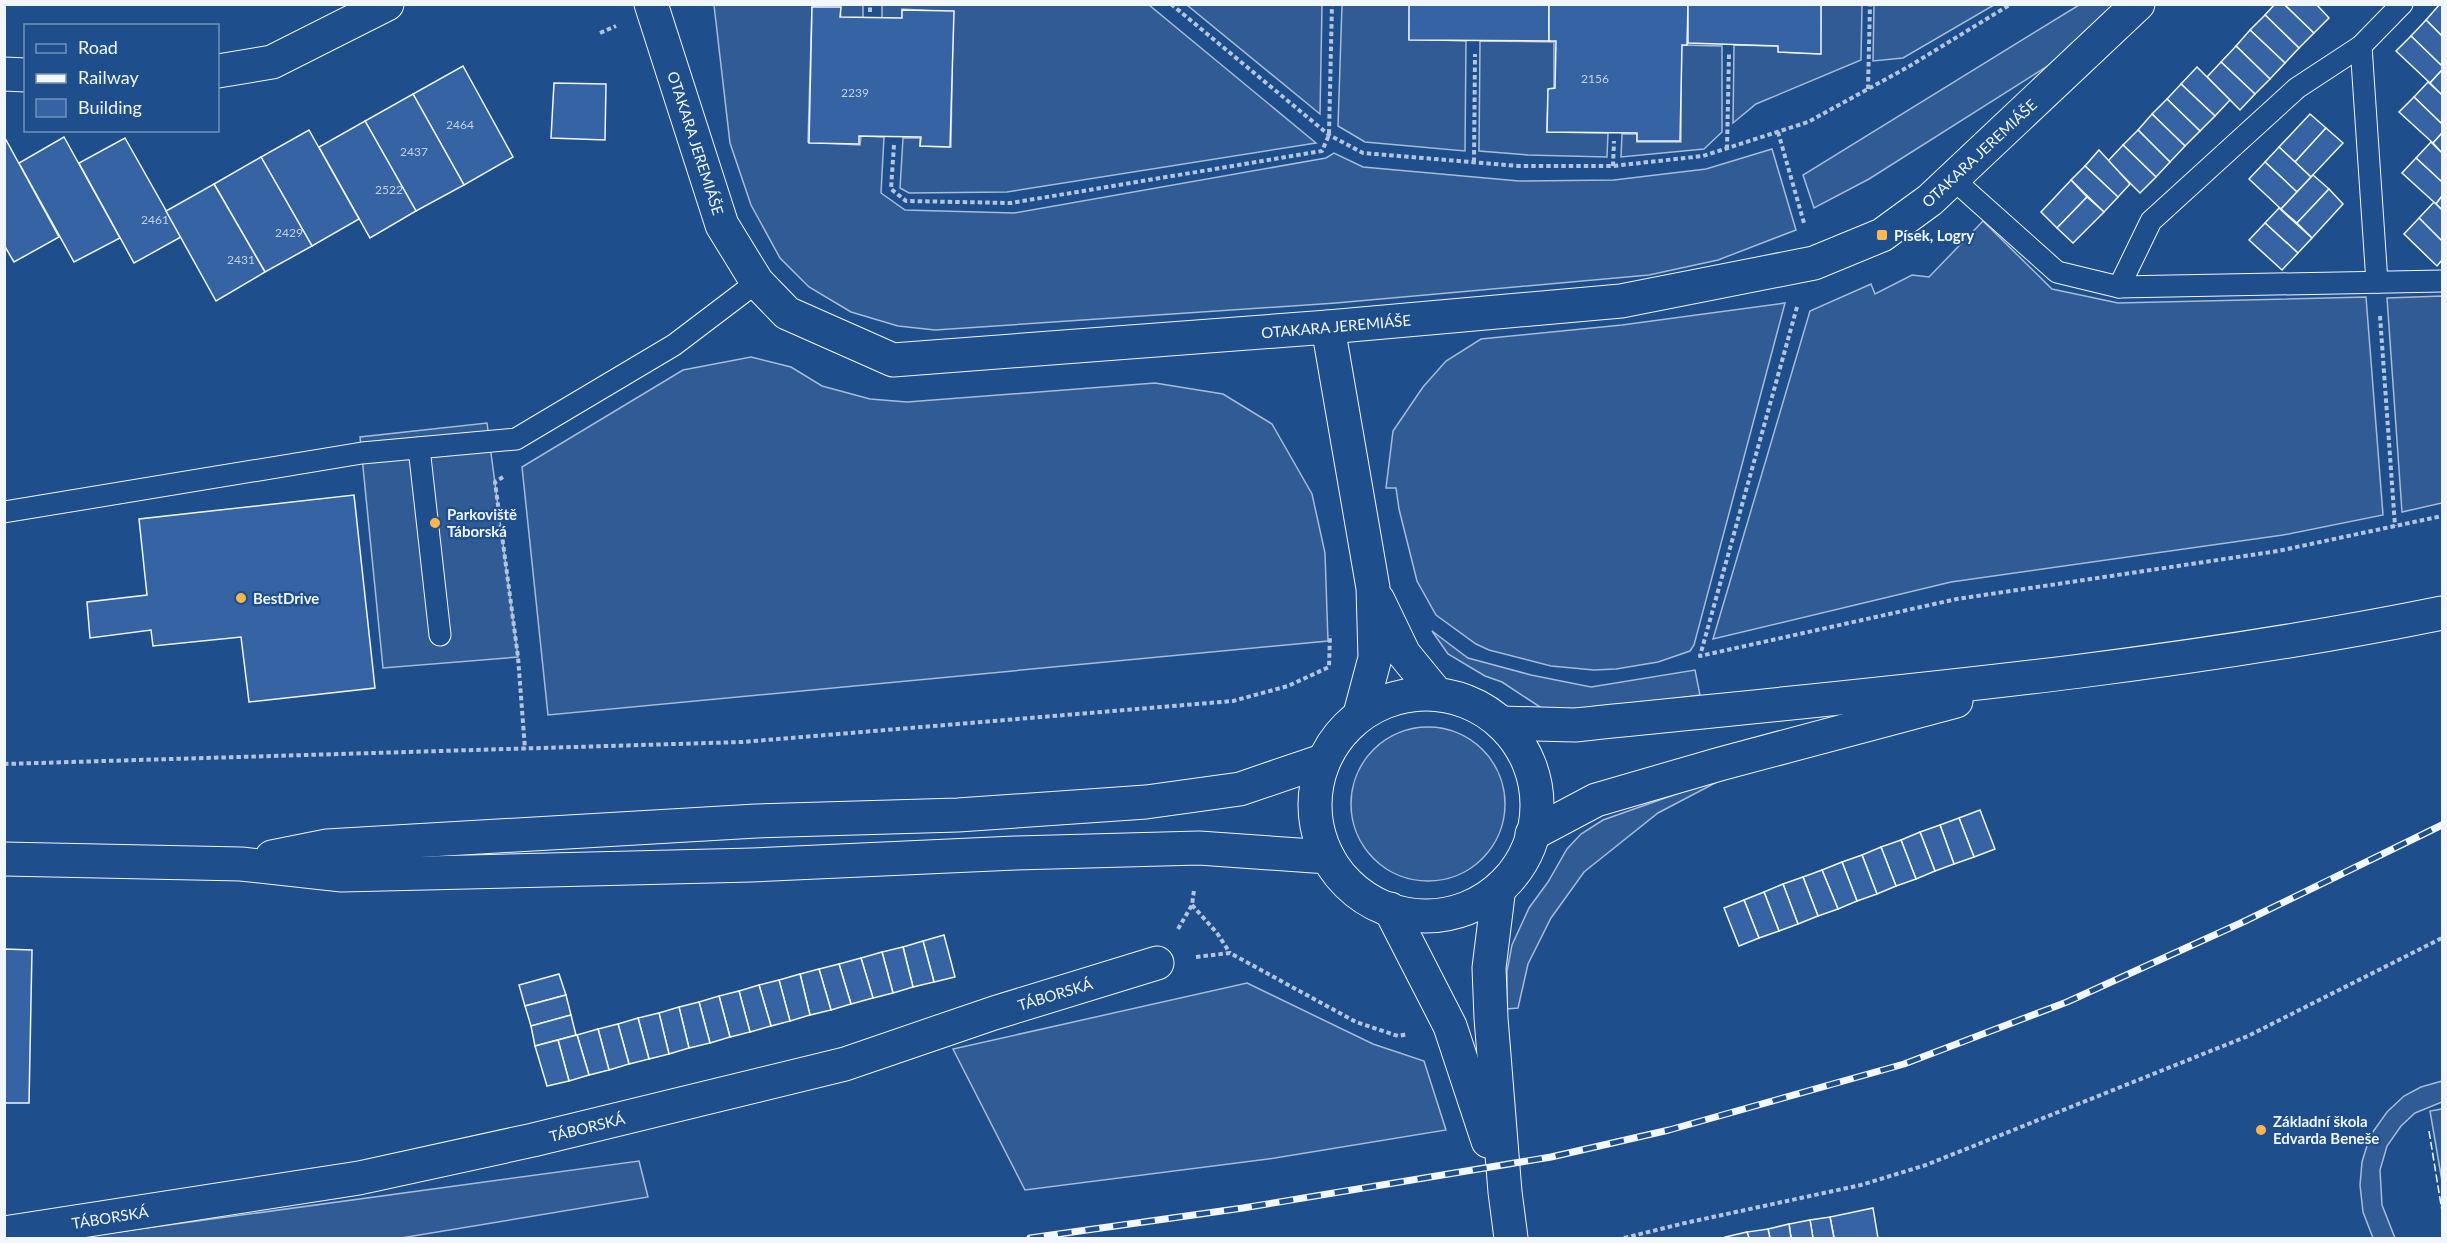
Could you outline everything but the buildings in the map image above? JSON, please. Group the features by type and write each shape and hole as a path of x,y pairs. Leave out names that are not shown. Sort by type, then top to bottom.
{"main road":[{"path":"219,71 272,62 387,4"},
{"name":"OTAKARA JEREMIÁŠE","path":"651,4 722,225 757,282 787,313 893,360 1328,327 1621,301 1814,262 1882,235 1930,200 2139,4"},
{"path":"4,74 24,75"},
{"path":"1328,327 1372,588 1375,658 1360,714"},
{"path":"1372,588 1404,654 1436,693"},
{"path":"1501,723 1575,726 2060,674 2356,630 2442,613"},
{"path":"1532,834 1607,797 1720,764 2060,674"},
{"path":"1436,693 1455,696 1469,702 1501,723 1525,755 1536,794 1532,834 1522,865 1498,895 1467,910 1438,915 1416,915 1390,909 1356,891 1328,857 1315,818 1316,789 1322,761 1334,741 1360,714 1394,698 1436,693"},
{"path":"241,864 327,846 756,821 958,815 1146,802 1240,789 1322,761"},
{"path":"4,859 241,864 342,874 465,873 1199,848 1328,857"},
{"path":"1498,895 1489,968 1505,1192 1511,1239"},
{"path":"1390,909 1450,1026 1505,1192"},
{"name":"TÁBORSKÁ","path":"4,1233 359,1178 533,1140 844,1064 994,1013 1157,963"}],"lane":[{"path":"2119,287 2151,221 2297,88 2361,46 2402,4"},
{"path":"2361,46 2377,282"},
{"path":"1953,179 2057,272 2119,287 2442,281"},
{"path":"4,512 362,453 516,439 674,345 757,282"},
{"path":"419,448 440,635"}],"path":[{"path":"870,4 870,12"},
{"path":"1171,4 1329,135 1363,153 1518,166 1613,166 1703,156 1778,132 1808,122 2011,4"},
{"path":"894,145 891,189 906,201 1011,203 1322,151 1329,135 1332,4"},
{"path":"1868,89 1870,4"},
{"path":"1474,162 1475,54"},
{"path":"1727,148 1729,54"},
{"path":"1778,132 1800,209"},
{"path":"1613,166 1614,141"},
{"path":"1814,262 1798,305 1700,656 1957,599 2278,551 2442,516"},
{"path":"2377,282 2395,526"},
{"path":"505,476 495,482 518,657 525,749"},
{"path":"4,764 742,742 1233,701 1288,686 1329,667 1331,626"},
{"path":"1157,963 1192,905 1199,848"},
{"path":"1192,905 1217,933 1230,953 1356,1022 1398,1036 1450,1026"},
{"path":"1624,1239 1684,1223 1861,1185 1926,1165 2248,1036 2442,938"},
{"path":"1157,963 1230,953"}],"shaded area":[{"path":"1874,4 1994,5 1903,58 1873,61"},
{"path":"714,5 863,5 863,18 841,18 840,8 812,7 808,142 860,145 861,136 884,137 881,193 905,210 1014,213 1326,158 1334,153 1363,167 1519,181 1614,180 1706,169 1772,149 1796,230 1718,260 1649,275 1336,303 935,330 898,326 851,312 809,287 780,258 751,205 730,143"},
{"path":"882,5 1149,5 1316,143 1007,192 909,193 900,188 903,138 920,138 920,146 951,147 953,12 902,9 902,20 882,18"},
{"path":"1187,5 1322,5 1320,114"},
{"path":"1342,5 1410,5 1409,39 1466,41 1465,151 1365,142 1338,126"},
{"path":"1821,5 1862,5 1861,60 1756,104 1733,123 1734,45 1778,46 1779,52 1820,54"},
{"path":"2079,5 2144,5 1869,179 1814,208 1803,175"},
{"path":"1480,41 1554,42 1554,89 1548,90 1547,132 1608,133 1607,157 1479,151"},
{"path":"1681,45 1722,46 1722,132 1704,149 1621,157 1622,134 1637,134 1637,142 1681,142"},
{"path":"1983,221 2052,289 2118,303 2366,297 2383,515 2283,535 1951,582 1713,639 1810,311 1871,284 1875,294 1912,275 1929,277"},
{"path":"2442,296 2442,503 2402,512 2387,298"},
{"path":"1785,303 1694,645 1690,651 1658,662 1616,669 1594,670 1551,666 1489,650 1476,644 1436,615 1417,581 1396,488 1386,488 1393,431 1423,387 1446,361 1481,339 1622,325"},
{"path":"751,357 791,367 822,386 870,399 907,402 1155,383 1223,394 1272,424 1312,494 1325,553 1328,641 548,715 522,467 683,370"},
{"name":"Parkoviště Táborská","path":"487,423 518,657 383,668 360,437"},
{"path":"1432,631 1468,658 1531,675 1591,687 1695,670 1700,695 1576,713 1543,709 1502,682 1485,676 1448,654"},
{"path":"1428,727 1457,733 1471,740 1482,750 1492,761 1499,775 1505,804 1499,833 1492,847 1482,858 1471,868 1457,875 1428,881 1399,875 1385,868 1374,858 1364,847 1357,833 1351,804 1357,775 1364,761 1374,750 1385,740 1399,733"},
{"path":"1717,782 1658,813 1584,872 1551,918 1528,964 1518,1008 1507,1009 1507,971 1512,945 1529,908 1548,882 1567,849 1581,834 1603,820 1699,786"},
{"path":"1247,983 1373,1044 1424,1061 1446,1130 1275,1158 1025,1190 953,1049"},
{"path":"2442,1081 2442,1102 2415,1113 2401,1126 2387,1146 2380,1170 2382,1205 2395,1238 2373,1238 2363,1212 2360,1185 2362,1162 2370,1136 2387,1112 2404,1096 2421,1087"},
{"path":"2442,1109 2442,1181 2430,1111"},
{"path":"639,1161 648,1197 401,1238 73,1238"}],"railway":[{"path":"1030,1238 1243,1208 1551,1157 1669,1130 1904,1064 2067,1002 2243,922 2442,825"}],"fence":[{"path":"2429,1131 2442,1211"}],"place":[{"name":"Písek, Logry","path":"1882,235"},
{"name":"Parkoviště Táborská","path":"435,523"},
{"name":"BestDrive","path":"241,598"},
{"name":"Základní škola Edvarda Beneše","path":"2261,1130"}]}
